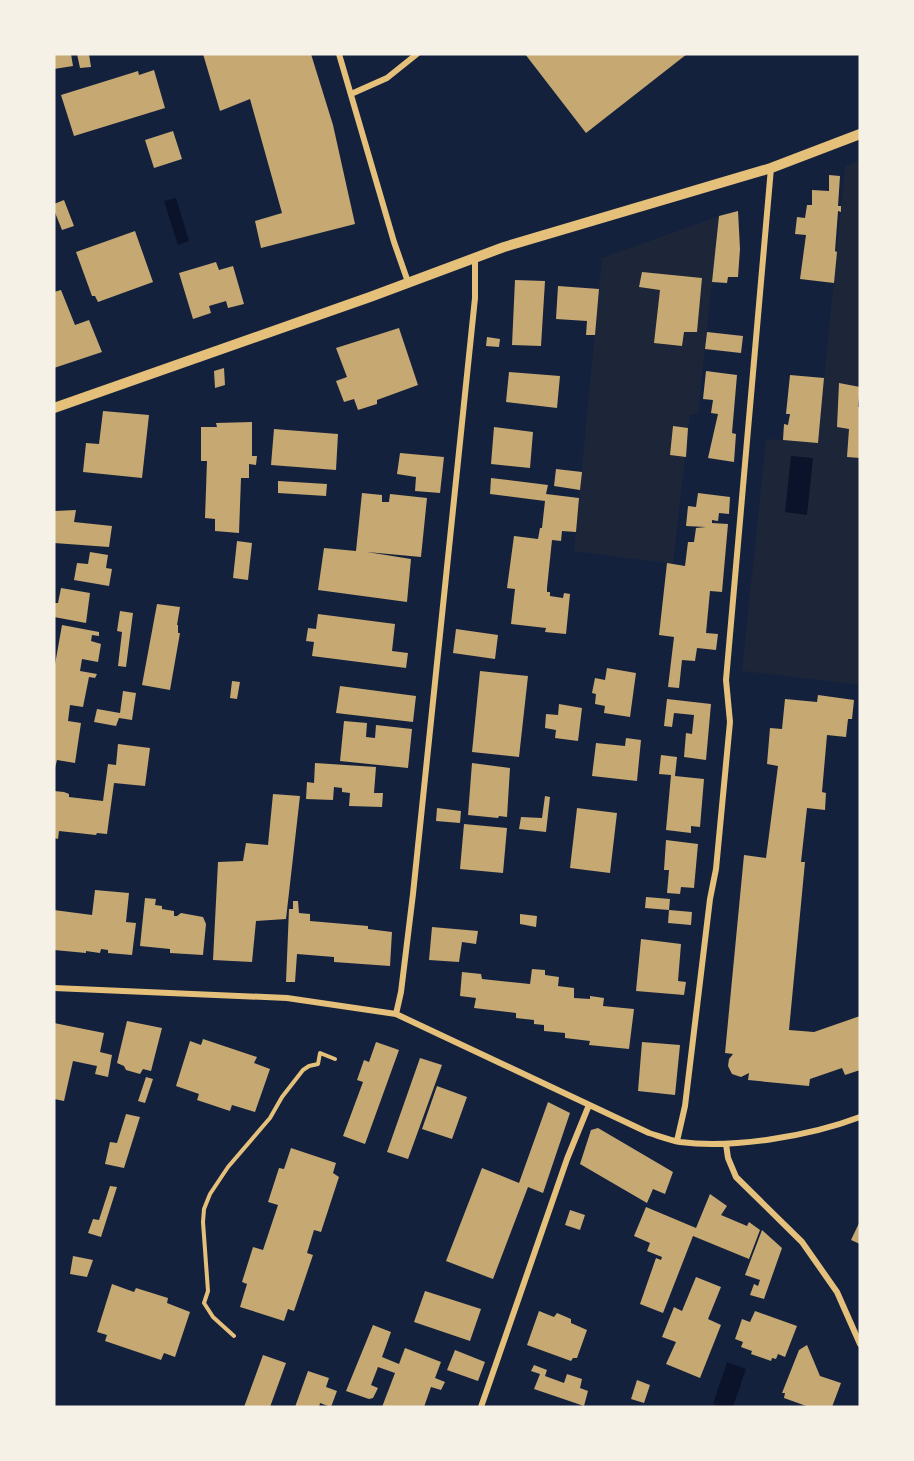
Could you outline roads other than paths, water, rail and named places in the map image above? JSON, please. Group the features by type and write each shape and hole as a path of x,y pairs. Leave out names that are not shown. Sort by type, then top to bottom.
{"street":[{"path":"339,54 394,242 408,282"},
{"path":"351,94 387,78 417,54"},
{"path":"54,408 370,297 504,247 771,168 860,134"},
{"path":"677,1141 685,1106 710,899 716,869 728,745 730,722 726,680 771,168"},
{"path":"396,1014 402,992 412,905 474,310 475,259"},
{"path":"54,988 287,998 396,1014 649,1133 677,1141 726,1144 808,1132 860,1117"},
{"path":"481,1407 567,1159 589,1105"},
{"path":"726,1144 728,1158 736,1177 802,1242 837,1292 860,1344"}]}
